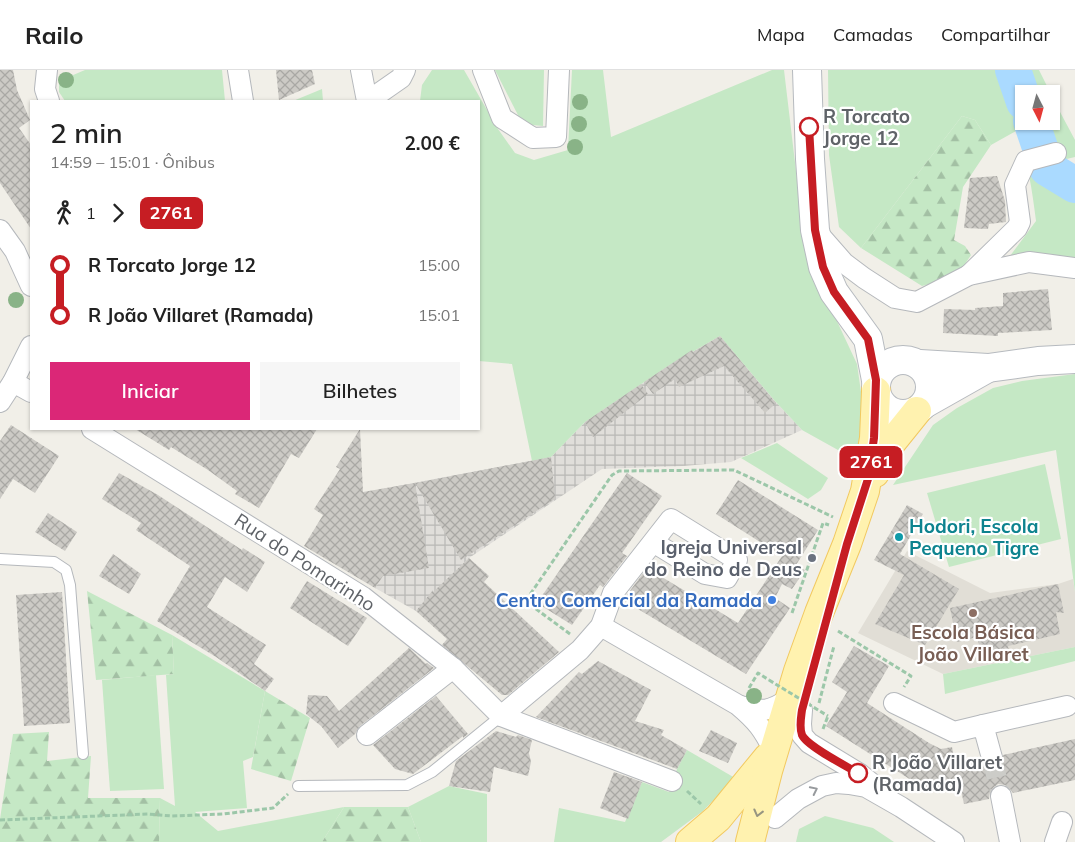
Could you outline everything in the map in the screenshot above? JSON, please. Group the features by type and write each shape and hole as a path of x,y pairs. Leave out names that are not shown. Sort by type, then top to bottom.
{"main road":[{"path":"807,70 815,230 823,267 834,292 868,339 879,401 886,409 896,414 907,414 988,368"},
{"path":"865,491 892,442 922,407 930,394 931,383 927,373 915,362 868,339"},
{"path":"772,830 796,705 865,491 874,438 876,386 881,370 889,363 899,360 988,368 1075,358"},
{"path":"750,842 774,751 796,705"},
{"path":"690,842 718,818 774,751"}],"street":[{"path":"47,70 45,89 49,100"},
{"path":"238,70 243,100"},
{"path":"361,70 367,100"},
{"path":"368,100 400,78 405,70"},
{"path":"483,70 502,118 532,138 556,137 559,70"},
{"path":"969,275 1018,228 1020,222 1015,185 1026,160 1056,153"},
{"path":"0,230 18,249 30,283"},
{"path":"815,230 844,262 895,298 917,302 969,275 1029,262 1075,268"},
{"path":"0,402 13,382 30,348"},
{"path":"13,382 30,391"},
{"name":"Rua do Pomarinho","path":"94,430 363,597 453,668 501,716 672,780"},
{"path":"501,716 580,650 601,626 613,593 653,542"},
{"path":"601,626 764,710 796,705 802,735 809,744 860,774 901,807"},
{"path":"367,736 453,668"},
{"path":"743,698 763,729 774,751"},
{"path":"894,703 954,732 1067,706"},
{"path":"984,725 992,758"},
{"path":"772,830 809,792 822,786 836,783 866,787 901,807 954,842"},
{"path":"993,842 1001,834 1008,832 1001,796"},
{"path":"1055,842 1062,822"}],"lane":[{"path":"0,559 54,562 66,570 70,585 83,754"},
{"path":"298,786 407,785 432,772 501,716"}],"path":[{"path":"838,632 911,676 894,703"},
{"path":"743,698 758,673 828,716"},
{"path":"672,780 704,806"},
{"path":"0,820 148,814 172,816 223,814 273,808 298,786"}],"shaded area":[{"path":"720,336 802,430 731,462 602,469 469,558 416,611 375,588 383,576 366,492 551,457 585,422 668,366"},
{"name":"Escola Básica João Villaret","path":"907,551 990,593 1058,584 1073,579 1075,592 1075,647 943,674 858,633"}],"green space":[{"path":"85,70 222,70 225,100 64,100 59,92 59,81"},
{"path":"432,70 464,70 498,129 515,153 534,160 568,150 572,70 603,70 611,137 772,70 784,70 806,255 857,364 865,420 856,460 802,430 720,336 668,366 585,422 551,457 532,461 512,364 480,361 480,100 420,100 422,85"},
{"path":"495,70 544,70 543,126 521,121"},
{"path":"828,70 1039,70 1046,85 1015,85 1015,130 1060,130 1060,112 1075,140 1075,157 1058,161 1067,168 1075,170 1075,260 1056,256 1010,256 1036,221 1029,175 1016,131 991,145 975,120 962,116 861,248 839,227 829,155"},
{"path":"322,89 323,100 295,100"},
{"path":"962,116 975,120 991,145 963,187 954,240 965,246 971,255 957,276 922,286 861,248"},
{"path":"1075,374 1075,592 1056,450 893,485 933,425 957,408 993,388 1022,381"},
{"path":"777,443 828,478 821,490 808,499 741,458"},
{"path":"1045,464 1061,539 949,567 927,493"},
{"path":"87,591 172,635 174,674 96,680"},
{"path":"172,635 265,691 253,757 243,761 247,808 195,812 218,831 344,807 322,842 159,842 160,798 175,806 166,675 174,674"},
{"path":"1075,647 1075,661 945,694 943,674"},
{"path":"156,675 164,789 110,791 102,680"},
{"path":"265,691 310,718 291,781 251,769"},
{"path":"49,732 47,761 91,756 88,798 160,798 159,842 0,842 0,819 13,734"},
{"path":"687,750 735,778 703,811 661,842 554,842 559,808 625,822 642,782 669,792 677,769"},
{"path":"449,786 487,794 487,842 421,842 408,807"},
{"path":"344,807 408,807 421,842 322,842"},
{"path":"825,816 873,828 894,842 796,842 799,829"}],"building":[{"path":"0,70 13,70 17,90 30,120 19,128 30,144 30,228 0,183"},
{"path":"276,70 312,70 315,84 279,100"},
{"path":"997,176 1005,201 1006,222 989,224 988,229 964,228 970,178"},
{"path":"1048,289 1052,330 998,333 998,336 943,333 944,309 975,310 975,308 1003,306 1003,293"},
{"path":"720,336 776,403 765,413 724,366 679,387 675,379 653,394 644,382 692,350 693,352"},
{"path":"641,384 648,394 593,437 585,422"},
{"path":"11,425 59,456 35,493 13,479 0,499 0,441"},
{"path":"137,430 316,430 299,458 291,454 259,508 235,494 237,491 208,470 171,447 169,450"},
{"path":"360,430 363,492 415,483 429,568 383,576 375,588 304,546 323,515 314,509 340,469 336,467"},
{"path":"551,457 555,499 461,560 415,483"},
{"path":"119,473 158,495 242,550 243,548 265,562 247,592 225,577 207,607 266,645 254,664 274,679 265,691 216,657 157,621 190,566 136,530 141,523 102,499"},
{"path":"627,473 662,496 622,553 627,556 603,587 600,585 572,625 537,603"},
{"path":"738,480 818,530 796,565 805,570 792,589 782,584 775,598 790,608 746,674 623,600 647,568 738,623 782,556 716,514"},
{"path":"907,505 923,514 900,554 959,589 925,645 875,624 904,575 874,560"},
{"path":"48,513 77,532 65,551 35,532"},
{"path":"113,554 141,574 129,594 99,576"},
{"path":"469,558 489,576 484,582 559,652 508,695 502,695 442,645 447,639 416,611 433,590 433,592"},
{"path":"307,581 367,618 348,646 290,608"},
{"path":"1058,584 1064,613 1056,612 1060,634 1008,646 1009,652 982,657 977,637 957,642 950,608"},
{"path":"62,592 70,723 24,726 16,595"},
{"path":"854,646 889,666 867,703 929,743 941,749 952,747 956,766 980,760 984,767 989,770 995,770 1004,761 1003,755 1075,739 1075,780 1013,793 1005,785 998,784 990,792 989,799 964,804 960,786 930,792 826,726 847,692 832,682"},
{"path":"409,648 426,664 434,668 360,726 355,734 338,748 321,726 306,714 308,695 327,696 339,711"},
{"path":"598,661 651,690 635,721 664,730 661,735 687,750 677,769 536,717 579,672 582,674"},
{"path":"436,696 468,734 413,774 395,769 373,745"},
{"path":"711,730 737,743 728,763 699,751"},
{"path":"496,731 532,740 529,753 531,762 528,776 494,767 490,792 449,786 456,761"},
{"path":"614,772 642,782 628,819 600,808"}],"waterway":[{"path":"1013,70 1018,85"},
{"path":"1034,130 1047,168 1075,185"}],"tunnel":[{"path":"992,758 1001,796"}],"bus line":[{"name":"2761","path":"809,127 815,230 823,267 834,292 868,339 876,380 873,452 865,491 847,544 802,710 801,724 802,735 809,744 858,773"}],"place":[{"name":"R Torcato Jorge 12","path":"809,127"},
{"name":"Hodori, Escola Pequeno Tigre","path":"899,537"},
{"name":"Igreja Universal do Reino de Deus","path":"812,558"},
{"name":"Centro Comercial da Ramada","path":"772,600"},
{"name":"Escola Básica João Villaret","path":"973,613"},
{"name":"R João Villaret (Ramada)","path":"858,773"}]}
